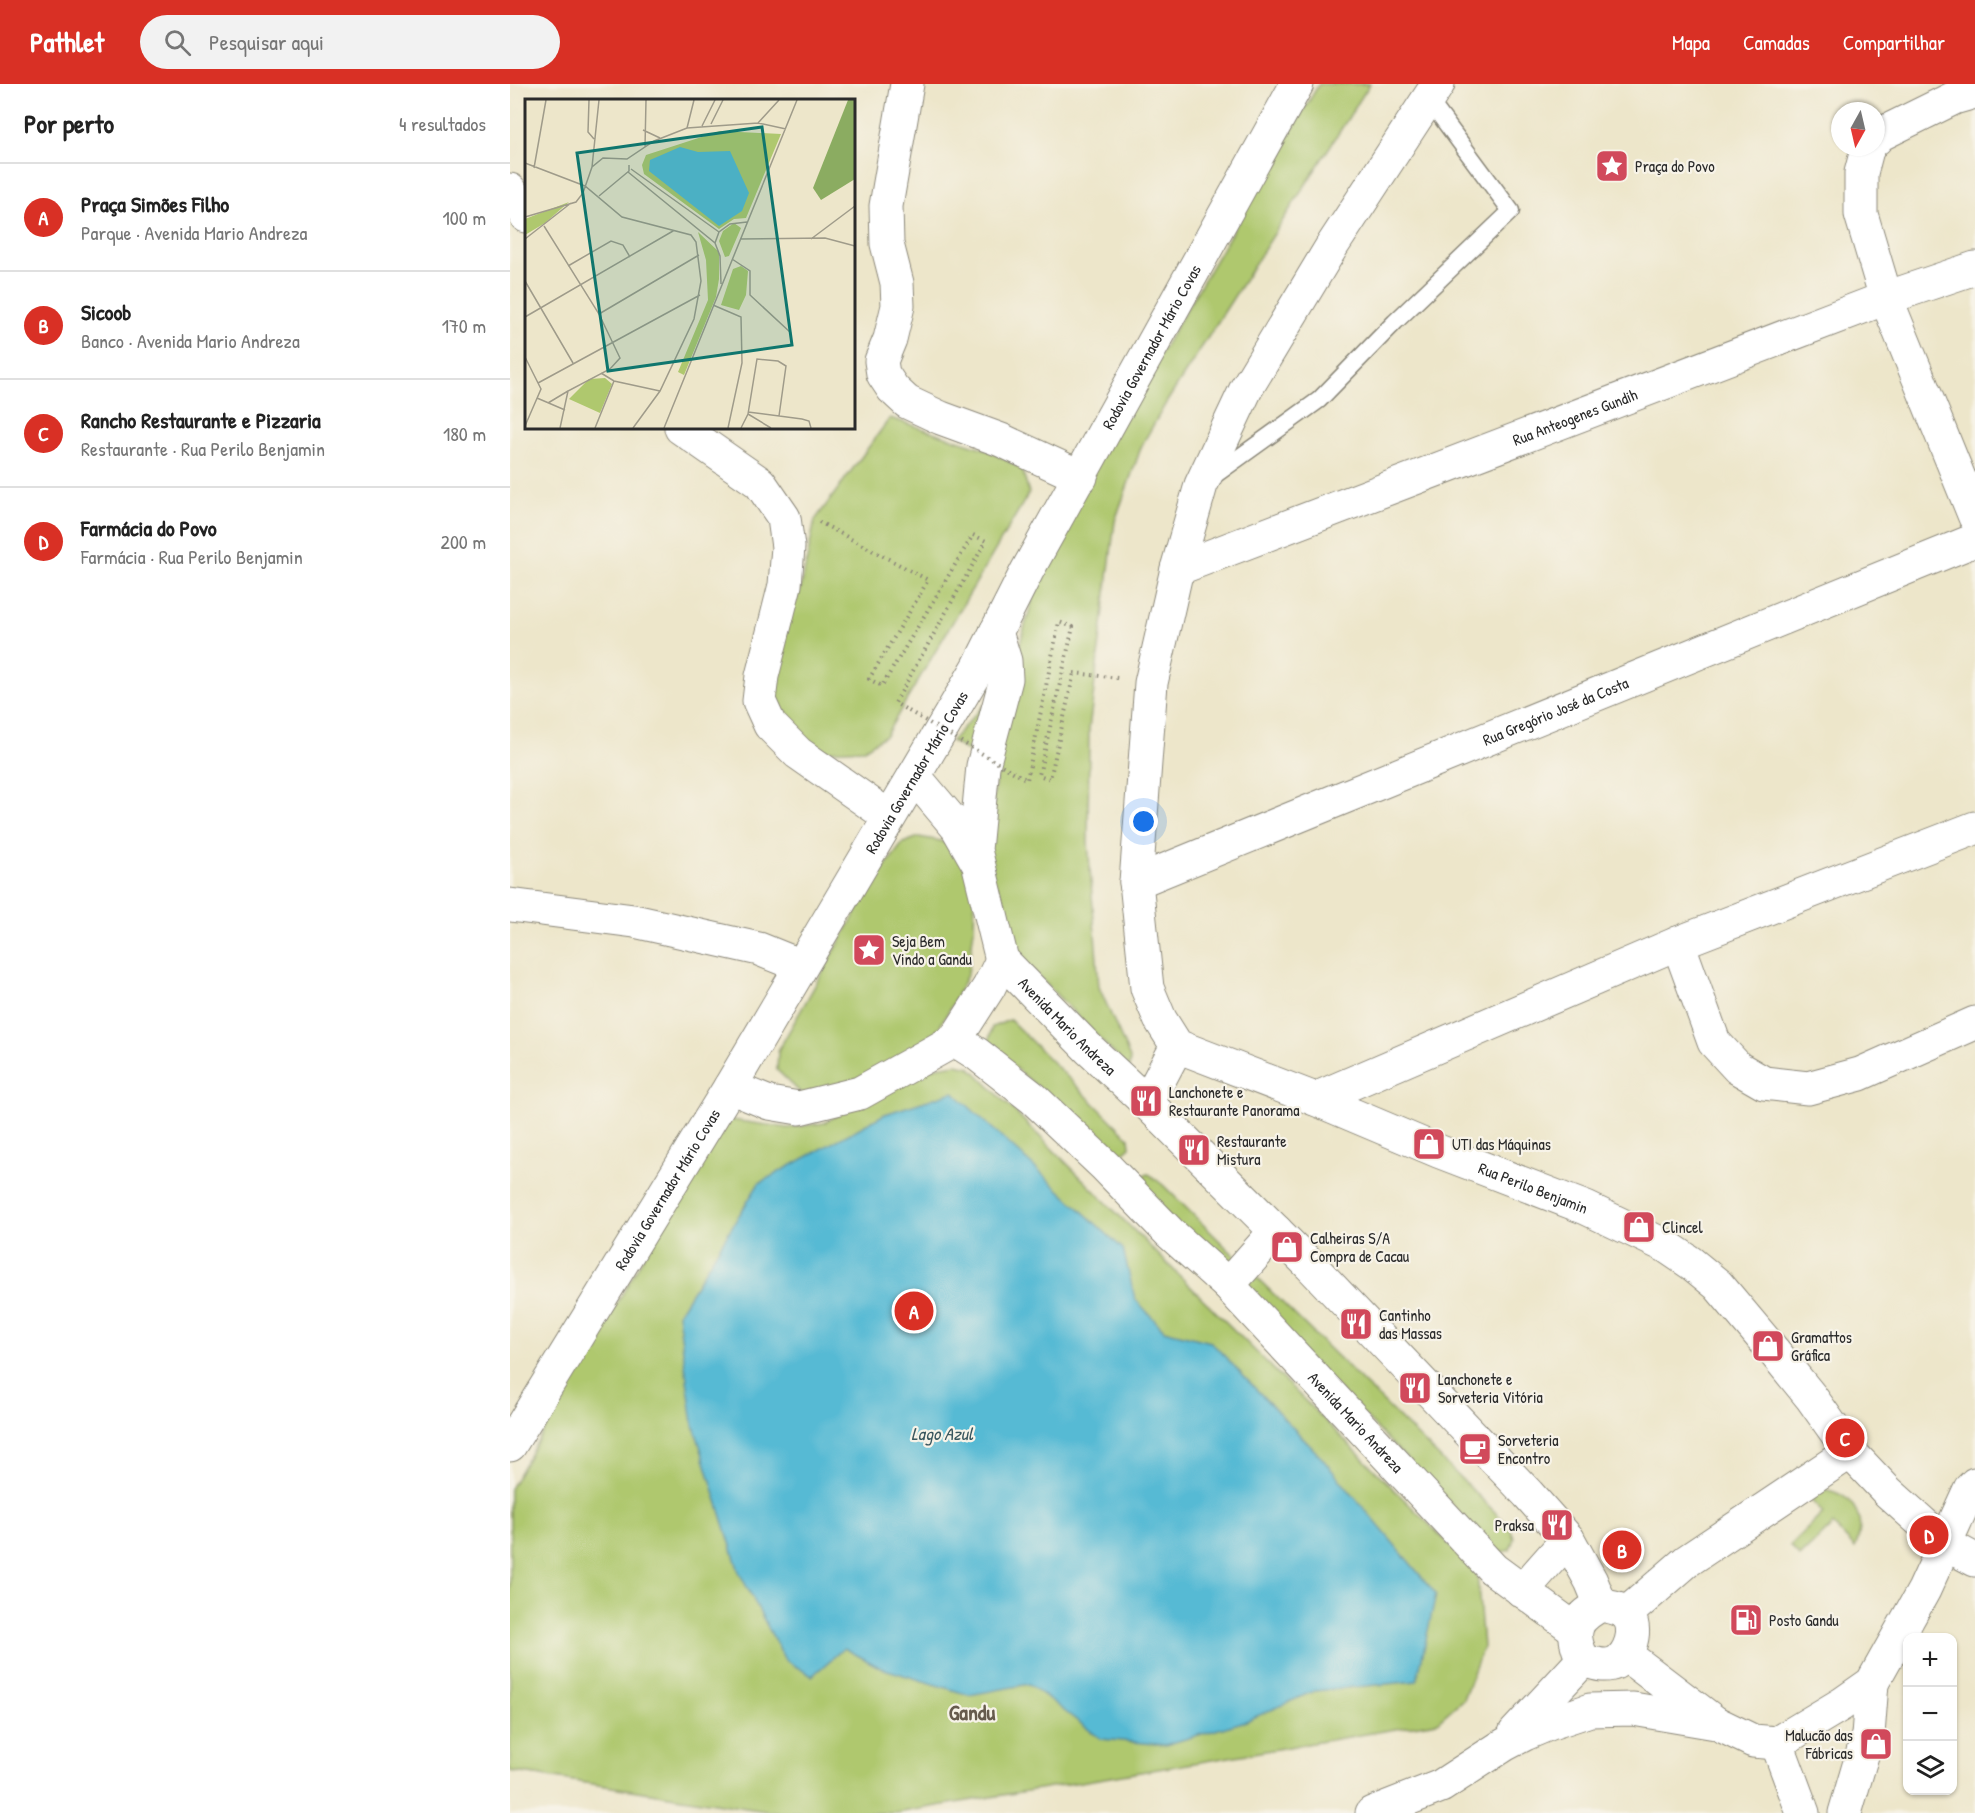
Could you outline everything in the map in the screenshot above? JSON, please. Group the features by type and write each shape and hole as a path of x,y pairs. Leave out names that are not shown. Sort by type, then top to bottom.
{"main road":[{"path":"908,84 886,206 887,244 897,283 898,306 890,339 881,361 883,374 893,389 907,402 941,418 1001,440 1081,477"},
{"name":"Rodovia Governador Mário Covas","path":"510,1445 730,1087 856,875 888,816 978,668 1027,571 1297,84"},
{"path":"1147,1103 1177,1046 1160,1019 1147,988 1136,882 1151,683 1177,569 1202,484 1246,389 1332,246 1433,92"},
{"path":"1885,132 1954,98 1975,92"},
{"path":"1865,156 1861,214 1886,298 1975,517"},
{"path":"510,190 525,214"},
{"name":"Rua Anteogenes Gundih","path":"1177,569 1886,298 1975,268"},
{"path":"682,429 760,483 784,518 788,547 785,585 762,676 759,701 770,725 798,753 888,816"},
{"name":"Rua Gregório José da Costa","path":"1136,882 1975,540"},
{"name":"Avenida Mario Andreza","path":"996,632 1005,661 1006,679 983,766 975,860 1002,960 1090,1050 1276,1231 1512,1477 1568,1539 1591,1581 1614,1609"},
{"path":"914,776 957,827 975,860"},
{"path":"1315,1099 1678,944 1975,828"},
{"path":"510,905 634,921 759,949 801,966"},
{"path":"1678,944 1714,1042 1738,1068 1764,1083 1808,1088 1860,1074 1975,1023"},
{"path":"730,1087 769,1103 799,1108 860,1092 955,1040 989,987 1002,960"},
{"name":"Avenida Mario Andreza","path":"955,1040 977,1054 1033,1098 1105,1166 1170,1233 1228,1285 1493,1569 1522,1591 1579,1645"},
{"name":"Rua Perilo Benjamin","path":"1177,1046 1586,1208 1666,1246 1718,1285 1811,1397 1850,1452 1888,1492 1947,1545 1975,1560"},
{"path":"1228,1285 1276,1231"},
{"path":"1372,1813 1443,1800 1504,1745 1579,1645 1579,1620 1589,1611 1614,1609 1850,1452"},
{"path":"1845,1813 1868,1736 1872,1683 1924,1590 1947,1545 1970,1489 1975,1484"},
{"path":"1522,1591 1568,1539"},
{"path":"1579,1645 1601,1666 1615,1664 1626,1655 1632,1638 1632,1624 1614,1609"},
{"path":"1626,1655 1716,1723 1753,1741 1777,1743 1872,1683"},
{"path":"1504,1745 1551,1723 1590,1710 1633,1709 1716,1723"},
{"path":"1777,1743 1803,1813"}],"lane":[{"path":"1202,484 1319,400 1395,322 1511,211 1433,92"}],"path":[{"path":"815,520 928,580 869,679 882,686 973,535 986,541 895,703 1027,780 1059,622 1073,627 1039,776 1050,779 1074,673 1151,683"}],"green space":[{"path":"1319,84 1370,84 1166,403 1142,445 1115,521 1089,729 1088,842 1099,987 1130,1058 1129,1069 1011,948 981,883 1011,674 1049,543"},
{"path":"890,418 988,450 1022,469 1029,493 886,735 864,749 827,751 804,745 776,707 777,637 801,588 815,520"},
{"path":"983,706 972,754 951,741"},
{"path":"919,837 941,841 956,848 975,889 974,929 968,973 928,1046 809,1101 777,1070 778,1051 874,881 903,843"},
{"path":"1010,1020 1129,1138 1130,1147 1118,1157 988,1044 992,1027"},
{"name":"Lago Azul","path":"956,1064 970,1067 1477,1572 1483,1647 1463,1699 1437,1722 896,1813 778,1813 510,1771 510,1489 715,1133 732,1120 788,1128 824,1123 917,1070"},
{"path":"1149,1174 1163,1185 1509,1526 1514,1538 1510,1550 1499,1553 1135,1182 1140,1176"},
{"path":"1819,1489 1831,1491 1848,1500 1858,1516 1859,1537 1855,1548 1833,1525 1800,1557 1790,1546 1823,1513 1804,1493"}],"water":[{"name":"Lago Azul","path":"953,1092 1123,1249 1135,1299 1164,1330 1211,1342 1320,1456 1436,1594 1417,1681 1314,1691 1246,1721 1165,1745 1101,1739 1029,1684 969,1695 881,1668 844,1648 812,1676 785,1660 739,1572 693,1423 678,1314 759,1183 885,1114"}],"place":[{"name":"Praça do Povo","path":"1612,166"},
{"name":"Seja Bem Vindo a Gandu","path":"869,950"},
{"name":"Lanchonete e Restaurante Panorama","path":"1146,1101"},
{"name":"UTI das Máquinas","path":"1429,1144"},
{"name":"Restaurante Mistura","path":"1194,1150"},
{"name":"Clincel","path":"1639,1227"},
{"name":"Calheiras S/A Compra de Cacau","path":"1287,1247"},
{"name":"Praça Simões Filho","path":"914,1311"},
{"name":"Cantinho das Massas","path":"1356,1324"},
{"name":"Gramattos Gráfica","path":"1768,1346"},
{"name":"Lanchonete e Sorveteria Vitória","path":"1415,1388"},
{"name":"Rancho Restaurante e Pizzaria","path":"1845,1438"},
{"name":"Sorveteria Encontro","path":"1475,1449"},
{"name":"Praksa","path":"1557,1525"},
{"name":"Farmácia do Povo","path":"1929,1535"},
{"name":"Sicoob","path":"1622,1550"},
{"name":"Posto Gandu","path":"1746,1620"},
{"name":"Malucão das Fábricas","path":"1876,1744"}],"district":[{"name":"Gandu","path":"972,1712"}]}
